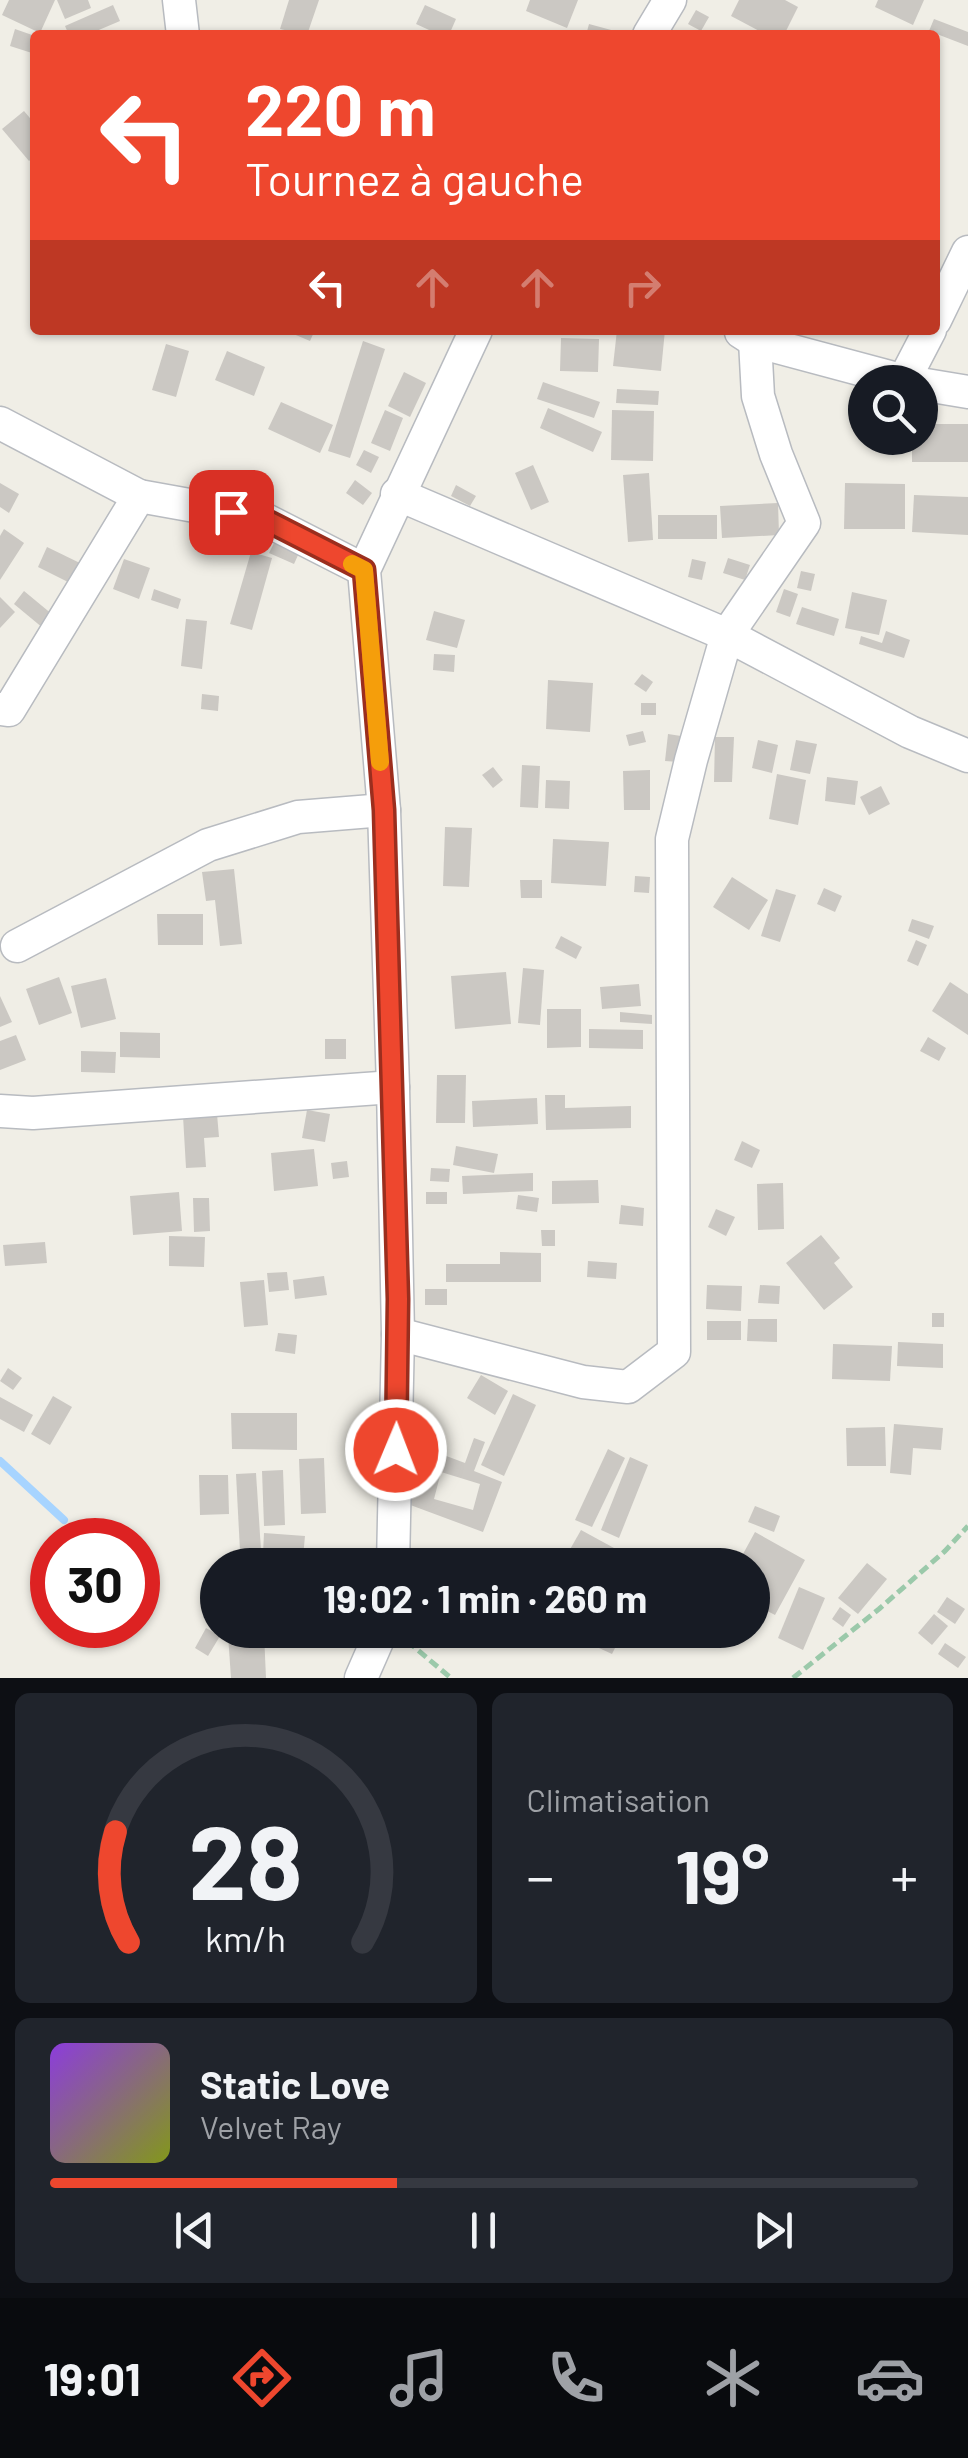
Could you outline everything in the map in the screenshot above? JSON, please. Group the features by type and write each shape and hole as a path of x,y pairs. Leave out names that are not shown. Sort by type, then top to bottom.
{"street":[{"path":"179,0 182,30"},
{"path":"651,30 670,0"},
{"path":"940,310 968,252"},
{"path":"393,1548 398,1334 393,1086 384,810 364,570 396,494 474,335"},
{"path":"398,1334 583,1382 628,1387 674,1352 672,839 690,760 728,635 804,523 758,396 746,335 848,365"},
{"path":"914,365 928,335"},
{"path":"938,387 968,392"},
{"path":"0,422 139,496 262,518 364,570"},
{"path":"396,494 728,635 910,732 968,756"},
{"path":"0,709 9,710 139,496"},
{"path":"17,946 208,845 298,817 384,810"},
{"path":"0,1112 33,1113 393,1086"},
{"path":"361,1678 380,1648"}],"path":[{"path":"793,1678 906,1586 968,1526"},
{"path":"411,1648 451,1678"}],"building":[{"path":"9,0 55,0 41,30 2,15"},
{"path":"57,0 88,0 91,8 65,19"},
{"path":"289,0 319,0 309,30 280,29"},
{"path":"530,0 578,0 567,28 526,11"},
{"path":"739,0 785,0 798,7 786,30 758,30 731,16"},
{"path":"878,0 924,0 913,25 875,7"},
{"path":"113,5 120,21 99,30 67,30 65,26"},
{"path":"425,5 456,19 451,30 429,30 416,24"},
{"path":"696,10 709,17 702,30 688,24"},
{"path":"934,19 968,32 968,46 940,35 940,30 929,30"},
{"path":"589,24 611,30 587,30"},
{"path":"15,29 30,34 30,52 10,46"},
{"path":"24,111 30,118 30,160 29,161 2,129"},
{"path":"616,335 665,335 661,371 613,366"},
{"path":"561,338 599,339 598,372 560,371"},
{"path":"363,341 385,349 350,458 328,451"},
{"path":"166,344 189,351 176,397 152,390"},
{"path":"227,351 265,367 254,396 215,380"},
{"path":"404,372 426,383 410,417 388,406"},
{"path":"543,382 600,402 594,418 537,399"},
{"path":"617,389 659,391 658,405 616,403"},
{"path":"281,402 333,425 320,453 268,429"},
{"path":"548,408 602,432 593,452 540,428"},
{"path":"385,410 403,418 390,451 371,443"},
{"path":"612,410 654,411 653,461 611,460"},
{"path":"938,424 968,424 968,462 912,462 912,455 938,455"},
{"path":"364,450 379,457 371,473 356,465"},
{"path":"533,465 549,502 531,510 515,473"},
{"path":"649,473 653,540 628,542 623,475"},
{"path":"355,480 372,493 363,505 346,493"},
{"path":"0,483 19,494 9,513 0,507"},
{"path":"845,483 905,484 905,529 844,529"},
{"path":"456,485 476,496 470,506 451,496"},
{"path":"914,495 968,497 968,535 912,532"},
{"path":"778,503 779,535 722,538 720,506"},
{"path":"658,515 717,515 717,539 658,539"},
{"path":"4,529 24,543 0,580 0,536"},
{"path":"275,541 299,553 294,564 269,553"},
{"path":"47,547 82,564 72,584 38,567"},
{"path":"251,552 272,558 252,630 230,624"},
{"path":"728,558 750,565 745,580 723,573"},
{"path":"124,559 150,568 139,599 113,589"},
{"path":"692,559 706,562 702,580 688,577"},
{"path":"801,571 815,574 811,591 797,588"},
{"path":"154,589 181,599 178,609 151,600"},
{"path":"784,589 798,594 790,617 776,612"},
{"path":"24,591 59,620 49,633 14,604"},
{"path":"852,592 887,600 879,635 845,628"},
{"path":"0,597 15,612 0,628"},
{"path":"802,607 839,619 834,636 796,624"},
{"path":"434,611 465,620 457,648 426,640"},
{"path":"186,619 207,621 202,669 181,666"},
{"path":"886,631 910,640 904,658 859,644 861,636 882,643"},
{"path":"434,654 455,655 454,672 433,670"},
{"path":"642,674 653,682 646,692 634,684"},
{"path":"548,680 593,683 590,732 546,729"},
{"path":"202,694 219,696 218,711 201,709"},
{"path":"641,703 656,703 656,715 641,715"},
{"path":"643,731 646,742 629,746 626,735"},
{"path":"668,734 681,736 679,762 665,761"},
{"path":"715,737 734,737 732,782 714,782"},
{"path":"758,740 778,745 772,773 752,768"},
{"path":"796,740 817,744 810,774 790,770"},
{"path":"522,765 540,766 538,808 520,807"},
{"path":"493,767 503,780 493,788 482,775"},
{"path":"650,770 650,810 624,810 623,771"},
{"path":"777,774 806,780 798,825 769,819"},
{"path":"827,777 858,781 855,805 825,801"},
{"path":"546,780 570,781 569,809 545,808"},
{"path":"881,786 890,804 869,815 860,797"},
{"path":"445,827 472,828 469,887 443,886"},
{"path":"553,839 609,842 606,886 551,883"},
{"path":"234,869 242,944 220,946 215,900 206,901 202,872"},
{"path":"635,876 650,877 649,893 634,892"},
{"path":"732,877 768,900 749,930 713,907"},
{"path":"520,880 542,880 542,898 521,898"},
{"path":"824,888 842,896 835,912 817,904"},
{"path":"776,889 796,895 780,942 761,936"},
{"path":"157,914 203,914 203,945 158,945"},
{"path":"912,919 934,926 929,939 908,931"},
{"path":"561,936 582,947 576,959 555,948"},
{"path":"916,940 927,945 918,966 907,961"},
{"path":"523,968 544,970 540,1025 518,1023"},
{"path":"506,972 511,1024 455,1029 451,976"},
{"path":"59,977 72,1013 39,1025 26,989"},
{"path":"106,978 116,1019 81,1028 71,986"},
{"path":"950,982 968,994 968,1035 932,1011"},
{"path":"639,984 641,1006 602,1009 600,987"},
{"path":"0,996 12,1022 0,1027"},
{"path":"547,1009 581,1009 581,1047 547,1048"},
{"path":"620,1012 652,1015 652,1024 620,1022"},
{"path":"589,1029 643,1030 643,1049 589,1048"},
{"path":"120,1032 160,1033 160,1058 120,1057"},
{"path":"16,1035 26,1060 0,1070 0,1041"},
{"path":"928,1037 946,1048 939,1061 920,1051"},
{"path":"325,1039 346,1039 346,1059 325,1059"},
{"path":"81,1051 116,1052 115,1073 81,1072"},
{"path":"437,1075 466,1075 465,1123 436,1123"},
{"path":"545,1095 565,1095 565,1108 631,1106 631,1128 546,1130"},
{"path":"537,1098 538,1124 473,1127 472,1101"},
{"path":"307,1110 330,1114 325,1142 302,1138"},
{"path":"217,1114 219,1137 204,1138 206,1167 186,1168 183,1116"},
{"path":"742,1141 760,1150 752,1168 734,1160"},
{"path":"456,1146 498,1154 494,1173 453,1165"},
{"path":"314,1149 318,1186 274,1191 271,1153"},
{"path":"347,1161 349,1177 333,1179 331,1163"},
{"path":"431,1168 450,1169 449,1182 430,1181"},
{"path":"533,1173 533,1191 463,1194 462,1176"},
{"path":"598,1180 599,1203 552,1204 552,1181"},
{"path":"783,1183 784,1229 758,1230 757,1184"},
{"path":"179,1192 182,1231 133,1235 130,1196"},
{"path":"426,1192 447,1192 447,1204 426,1204"},
{"path":"518,1195 539,1198 537,1212 516,1209"},
{"path":"193,1198 209,1198 210,1231 194,1232"},
{"path":"621,1205 644,1208 643,1226 619,1224"},
{"path":"716,1209 735,1217 726,1236 708,1227"},
{"path":"541,1230 555,1230 555,1246 542,1246"},
{"path":"821,1235 840,1258 834,1263 853,1287 824,1310 786,1263"},
{"path":"169,1236 205,1237 204,1267 169,1266"},
{"path":"45,1242 47,1263 5,1266 3,1245"},
{"path":"500,1252 541,1253 541,1282 446,1282 446,1264 500,1264"},
{"path":"588,1261 617,1263 616,1279 587,1277"},
{"path":"287,1272 289,1290 269,1292 267,1273"},
{"path":"324,1276 327,1295 295,1299 293,1280"},
{"path":"264,1280 268,1325 244,1327 240,1282"},
{"path":"707,1285 742,1286 741,1311 706,1309"},
{"path":"760,1285 780,1286 779,1304 758,1303"},
{"path":"425,1289 447,1289 447,1305 425,1305"},
{"path":"932,1313 944,1313 944,1327 932,1327"},
{"path":"748,1319 777,1319 777,1342 747,1341"},
{"path":"707,1321 741,1321 741,1340 707,1340"},
{"path":"278,1333 297,1335 295,1354 275,1351"},
{"path":"898,1342 943,1344 943,1368 897,1366"},
{"path":"833,1344 892,1346 890,1381 832,1379"},
{"path":"8,1368 22,1378 13,1390 0,1381"},
{"path":"481,1375 508,1391 495,1415 467,1398"},
{"path":"513,1394 536,1405 504,1476 481,1465"},
{"path":"53,1396 72,1407 50,1445 31,1434"},
{"path":"0,1397 33,1415 24,1432 0,1419"},
{"path":"231,1413 297,1413 297,1450 232,1449"},
{"path":"894,1424 943,1428 941,1450 913,1448 911,1475 890,1473"},
{"path":"885,1427 886,1466 847,1466 846,1428"},
{"path":"474,1438 485,1442 474,1471 502,1482 483,1532 405,1503 425,1448 465,1463","holes":["441,1472 480,1484 473,1510 434,1499"]},
{"path":"608,1449 625,1458 592,1527 575,1520"},
{"path":"630,1457 648,1465 619,1538 601,1530"},
{"path":"324,1458 326,1513 301,1514 299,1459"},
{"path":"283,1470 285,1525 264,1526 262,1471"},
{"path":"256,1473 261,1548 240,1548 236,1474"},
{"path":"199,1475 228,1475 229,1514 200,1515"},
{"path":"755,1506 780,1516 774,1532 748,1522"},
{"path":"581,1530 614,1548 571,1548"},
{"path":"755,1532 805,1560 775,1615 770,1612 770,1548 746,1548"},
{"path":"264,1533 305,1536 304,1548 263,1548"},
{"path":"867,1563 887,1579 858,1614 838,1598"},
{"path":"799,1587 825,1598 803,1650 778,1638"},
{"path":"947,1597 965,1609 955,1624 937,1612"},
{"path":"840,1607 851,1615 843,1627 832,1619"},
{"path":"934,1614 948,1626 932,1645 918,1633"},
{"path":"200,1639 200,1648 213,1648 208,1656 195,1648"},
{"path":"945,1643 966,1657 958,1668 938,1654"},
{"path":"229,1648 265,1648 266,1678 231,1678"}],"waterway":[{"path":"0,1461 62,1518"}],"slow traffic":[{"path":"352,564 364,570 380,762"}],"route":[{"path":"231,512 262,518 364,570 384,810 398,1299 396,1450"}]}
